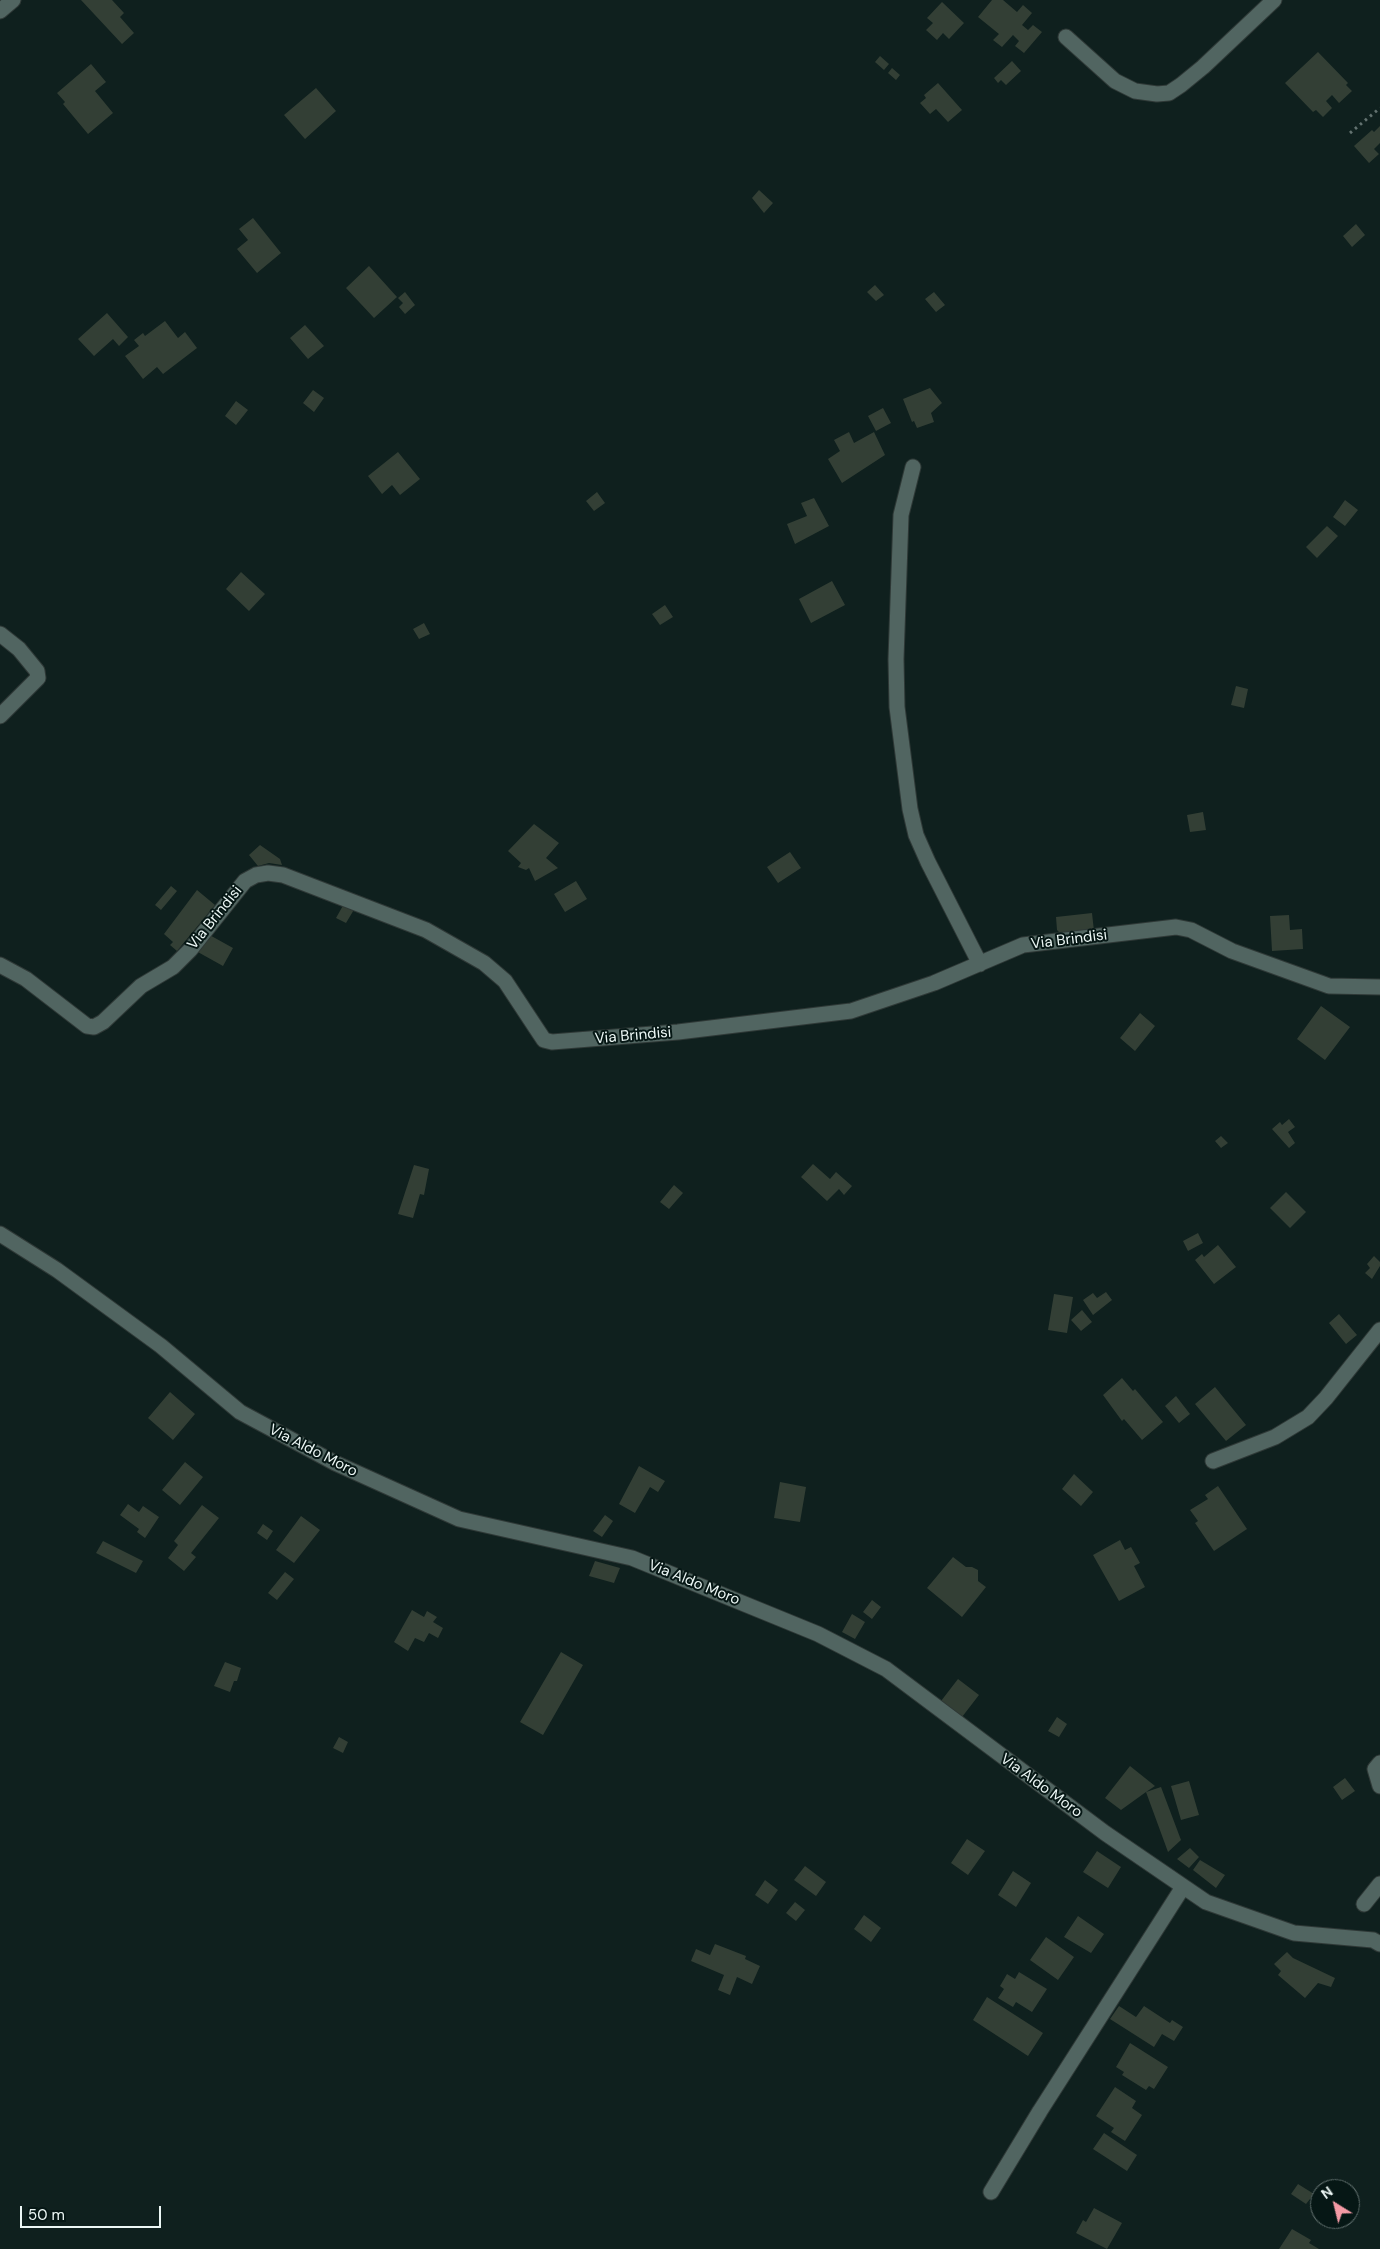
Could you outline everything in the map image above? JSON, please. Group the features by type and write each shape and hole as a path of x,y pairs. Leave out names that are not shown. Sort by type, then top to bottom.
{"street":[{"path":"0,11 13,0"},
{"path":"1066,37 1115,81 1135,91 1157,94 1169,93 1181,86 1203,67 1274,0"},
{"path":"912,467 901,515 896,659 898,706 910,809 916,835 928,862 980,964"},
{"path":"0,634 19,649 37,670 38,678 0,716"},
{"name":"Via Brindisi","path":"0,965 26,979 87,1026 94,1027 141,986 173,967 190,950 245,880 268,873 283,875 426,930 484,962 505,981 544,1040 552,1042 678,1032 851,1011 934,983 1023,945 1176,927 1191,930 1232,951 1329,986 1380,987"},
{"name":"Via Aldo Moro","path":"0,1234 57,1270 161,1346 240,1412 335,1463 459,1519 632,1558 818,1634 886,1669 1098,1827 1206,1902 1294,1933 1373,1940 1380,1944"},
{"path":"1213,1461 1275,1437 1308,1417 1326,1398 1380,1330"},
{"path":"1380,1763 1375,1769 1380,1786"},
{"path":"1364,1904 1380,1884"},
{"path":"991,2192 1040,2111 1184,1887"}],"path":[{"path":"1350,133 1380,108"}],"building":[{"path":"81,0 112,0 124,13 120,17 134,33 122,44"},
{"path":"992,0 1003,0 1017,12 1023,5 1032,13 1022,25 1028,30 1033,25 1042,32 1024,53 1015,46 1019,41 1013,35 1002,47 993,40 999,34 978,17"},
{"path":"942,2 964,23 949,39 943,33 937,40 926,30 933,23 927,18"},
{"path":"1318,52 1348,83 1346,85 1352,91 1339,103 1332,95 1326,101 1332,108 1323,117 1316,110 1313,112 1285,83"},
{"path":"880,56 889,64 884,70 875,62"},
{"path":"1012,61 1021,71 1006,85 1001,80 998,83 994,78"},
{"path":"91,64 106,82 95,91 113,113 88,134 63,104 65,102 57,93"},
{"path":"892,68 900,75 896,80 888,73"},
{"path":"938,83 962,110 948,122 936,109 930,114 920,103 926,98 924,95"},
{"path":"316,88 336,111 305,139 284,115"},
{"path":"1380,126 1380,143 1374,149 1379,154 1369,163 1354,146 1372,130 1374,132"},
{"path":"759,190 773,203 764,213 752,198"},
{"path":"253,218 281,253 257,273 237,249 248,240 239,229"},
{"path":"1356,224 1365,235 1352,247 1343,236"},
{"path":"369,266 397,297 374,318 346,288"},
{"path":"875,285 884,295 876,301 867,292"},
{"path":"405,292 415,305 405,314 399,307 403,303 398,298"},
{"path":"934,292 945,305 936,312 925,299"},
{"path":"107,313 128,337 119,346 113,339 94,356 78,339"},
{"path":"165,321 178,338 185,332 197,348 163,374 157,367 143,379 125,356 139,346 134,340 143,333 145,336"},
{"path":"305,325 324,346 308,359 290,338"},
{"path":"930,388 942,403 931,413 934,422 917,428 914,421 912,422 903,399"},
{"path":"313,390 324,398 314,412 303,403"},
{"path":"236,401 248,410 236,425 225,416"},
{"path":"883,408 891,423 876,431 868,416"},
{"path":"849,432 854,443 874,432 885,455 842,483 828,459 840,451 834,440"},
{"path":"398,452 420,479 400,495 392,485 382,494 368,476"},
{"path":"597,492 605,503 594,511 586,501"},
{"path":"814,498 829,526 795,544 787,524 807,516 801,503"},
{"path":"1345,500 1358,510 1345,526 1333,517"},
{"path":"1327,526 1338,536 1317,558 1306,547"},
{"path":"241,572 265,594 249,611 226,589"},
{"path":"832,581 845,605 811,623 799,599"},
{"path":"665,605 673,617 660,625 652,614"},
{"path":"424,623 430,634 419,639 413,629"},
{"path":"1236,686 1248,689 1244,708 1231,705"},
{"path":"1203,812 1206,830 1190,832 1187,815"},
{"path":"534,824 559,843 546,858 558,868 535,881 529,868 526,870 518,867 521,863 508,851"},
{"path":"260,845 280,859 282,865 269,863 258,866 249,855"},
{"path":"790,852 801,868 778,883 767,867"},
{"path":"576,881 587,899 565,912 554,894"},
{"path":"171,886 177,891 161,910 155,905"},
{"path":"197,890 215,905 177,951 170,945 173,942 164,934"},
{"path":"345,902 355,908 346,923 336,918"},
{"path":"1092,913 1094,931 1062,935 1057,930 1056,917"},
{"path":"1289,915 1290,930 1302,929 1303,949 1272,951 1270,916"},
{"path":"206,933 233,948 223,966 196,951"},
{"path":"1321,1006 1350,1027 1325,1060 1297,1039"},
{"path":"1140,1013 1155,1026 1135,1051 1120,1038"},
{"path":"1289,1119 1295,1127 1288,1132 1295,1143 1289,1148 1272,1129 1280,1122 1282,1125"},
{"path":"1221,1136 1228,1143 1221,1148 1215,1141"},
{"path":"813,1164 830,1179 836,1172 852,1186 844,1195 839,1189 827,1201 801,1177"},
{"path":"414,1165 429,1169 424,1195 420,1194 413,1218 398,1214"},
{"path":"674,1185 683,1193 669,1209 660,1202"},
{"path":"1286,1192 1306,1212 1290,1228 1270,1208"},
{"path":"1198,1233 1203,1243 1188,1251 1183,1241"},
{"path":"1218,1245 1236,1267 1214,1284 1195,1260 1202,1254 1204,1257"},
{"path":"1374,1256 1380,1262 1380,1266 1372,1279 1365,1273 1370,1268 1367,1264"},
{"path":"1106,1292 1112,1300 1093,1315 1083,1300 1093,1293 1097,1298"},
{"path":"1054,1294 1073,1297 1067,1333 1048,1330"},
{"path":"1082,1310 1092,1322 1081,1331 1071,1320"},
{"path":"1339,1314 1357,1335 1346,1344 1329,1323"},
{"path":"1122,1378 1133,1391 1135,1389 1163,1422 1142,1440 1124,1419 1122,1421 1103,1395"},
{"path":"1215,1387 1246,1425 1226,1441 1195,1404"},
{"path":"170,1392 195,1414 173,1440 148,1418"},
{"path":"1176,1396 1190,1414 1179,1423 1165,1406"},
{"path":"185,1462 203,1477 180,1505 162,1490"},
{"path":"639,1466 665,1481 658,1492 650,1487 635,1513 619,1504"},
{"path":"1074,1474 1093,1492 1081,1506 1062,1489"},
{"path":"780,1482 806,1487 800,1522 774,1518"},
{"path":"1218,1486 1247,1529 1214,1551 1195,1523 1198,1521 1190,1510 1208,1499 1205,1495"},
{"path":"128,1504 139,1512 143,1506 159,1517 145,1538 137,1532 139,1529 120,1515"},
{"path":"202,1505 219,1518 191,1553 196,1557 184,1571 168,1558 178,1545 174,1541"},
{"path":"605,1515 613,1521 602,1537 593,1531"},
{"path":"301,1516 320,1530 294,1563 276,1550"},
{"path":"263,1524 273,1531 267,1540 257,1533"},
{"path":"1120,1540 1125,1550 1131,1547 1140,1563 1134,1566 1145,1587 1119,1601 1093,1555"},
{"path":"103,1541 143,1561 136,1573 96,1553"},
{"path":"953,1557 966,1567 978,1570 978,1581 986,1587 962,1617 927,1588"},
{"path":"595,1561 620,1568 614,1583 589,1576"},
{"path":"285,1572 294,1579 277,1600 268,1593"},
{"path":"872,1600 881,1607 872,1619 863,1612"},
{"path":"412,1610 424,1617 427,1611 437,1617 433,1622 443,1628 438,1638 429,1633 424,1642 415,1638 408,1651 394,1642"},
{"path":"852,1614 865,1622 855,1639 842,1632"},
{"path":"561,1652 583,1665 543,1735 520,1722"},
{"path":"225,1662 241,1668 237,1681 234,1681 230,1692 214,1686"},
{"path":"958,1679 979,1695 962,1717 941,1701"},
{"path":"1057,1717 1067,1724 1059,1737 1048,1731"},
{"path":"339,1737 348,1742 343,1753 333,1748"},
{"path":"1130,1766 1155,1786 1121,1810 1105,1798"},
{"path":"1345,1778 1355,1791 1342,1800 1333,1787"},
{"path":"1189,1781 1199,1815 1181,1820 1171,1786"},
{"path":"1161,1787 1181,1840 1168,1852 1146,1792"},
{"path":"967,1839 985,1851 968,1875 951,1863"},
{"path":"1190,1848 1199,1857 1189,1868 1177,1859"},
{"path":"1097,1851 1121,1867 1108,1888 1083,1872"},
{"path":"1200,1860 1225,1875 1216,1888 1193,1870"},
{"path":"805,1866 826,1882 816,1896 794,1880"},
{"path":"1013,1871 1031,1883 1016,1907 998,1895"},
{"path":"765,1880 778,1890 768,1904 755,1895"},
{"path":"795,1902 805,1910 796,1921 786,1913"},
{"path":"864,1915 881,1928 871,1942 854,1929"},
{"path":"1078,1916 1104,1934 1091,1953 1064,1937"},
{"path":"1046,1937 1074,1957 1058,1980 1030,1960"},
{"path":"715,1944 746,1956 745,1959 760,1966 752,1984 737,1977 730,1995 718,1990 724,1975 691,1961 696,1949 710,1955"},
{"path":"1287,1952 1293,1958 1335,1978 1331,1987 1318,1983 1305,1998 1278,1975 1281,1971 1274,1964"},
{"path":"1019,1972 1047,1989 1032,2012 1016,2002 1013,2007 998,1998 1004,1989 1000,1986 1007,1974 1015,1979"},
{"path":"987,1997 1043,2033 1028,2056 973,2020"},
{"path":"1119,2006 1136,2017 1144,2006 1170,2023 1172,2020 1183,2027 1174,2041 1162,2034 1154,2047 1110,2019"},
{"path":"1130,2043 1168,2067 1154,2089 1149,2086 1146,2090 1122,2075 1124,2072 1116,2067"},
{"path":"1115,2087 1136,2101 1132,2108 1142,2115 1125,2141 1111,2132 1114,2128 1096,2116"},
{"path":"1104,2133 1137,2155 1127,2171 1093,2149"},
{"path":"1298,2184 1310,2192 1310,2199 1306,2204 1291,2194"},
{"path":"1094,2208 1122,2223 1107,2249 1076,2233 1083,2220 1086,2222"},
{"path":"1292,2229 1311,2240 1309,2243 1319,2249 1279,2249"}]}
